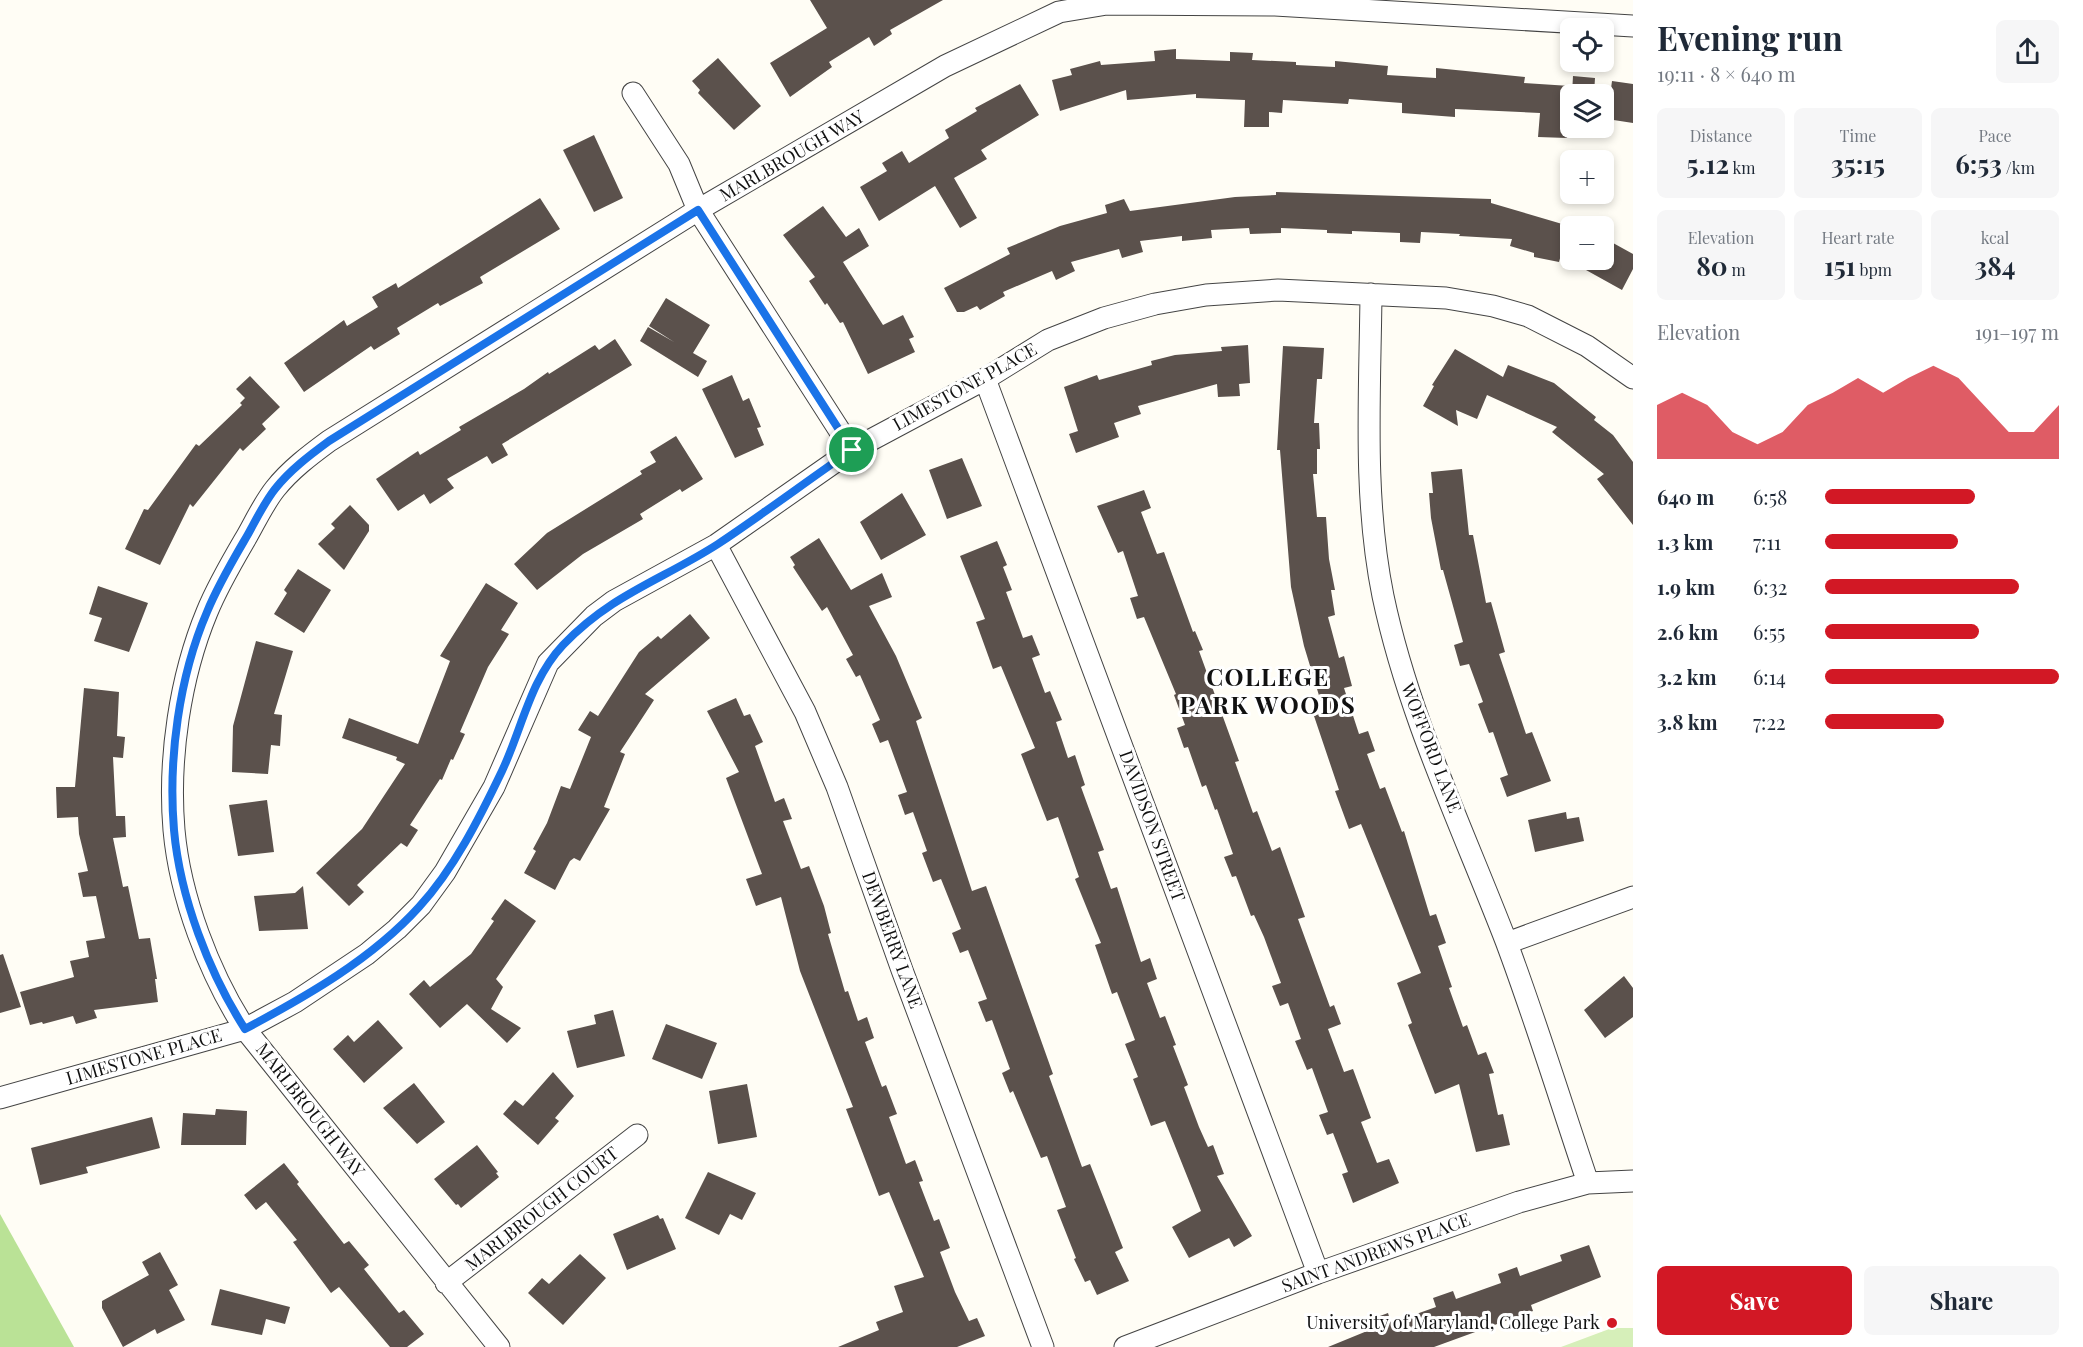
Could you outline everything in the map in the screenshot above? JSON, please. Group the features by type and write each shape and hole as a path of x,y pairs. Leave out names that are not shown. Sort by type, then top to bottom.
{"street":[{"name":"MARLBROUGH WAY","path":"499,1347 245,1029 214,974 194,923 174,831 180,710 190,664 207,612 231,563 274,489 297,466 329,441 698,210 945,66 1059,12 1116,4 1275,5 1633,26"},
{"path":"633,93 679,164 698,210 852,450"},
{"name":"LIMESTONE PLACE","path":"0,1098 245,1029 295,1002 366,954 397,929 421,905 465,841 494,787 536,686 548,663 562,646 614,601 716,545 852,450 985,379 1048,340 1104,318 1155,304 1206,295 1278,290 1446,298 1493,306 1528,316 1587,346 1633,378"},
{"name":"WOFFORD LANE","path":"1371,294 1370,440 1375,535 1382,593 1396,651 1420,725 1507,944 1588,1183"},
{"name":"DAVIDSON STREET","path":"985,379 1318,1273"},
{"name":"DEWBERRY LANE","path":"716,545 806,712 837,787 902,970 1042,1347"},
{"path":"1507,944 1633,897"},
{"name":"MARLBROUGH COURT","path":"447,1283 637,1135"},
{"name":"SAINT ANDREWS PLACE","path":"1125,1347 1318,1273 1520,1202 1588,1183 1633,1181"}],"green space":[{"path":"0,1214 74,1347 0,1347"},
{"path":"1612,1328 1633,1328 1633,1347 1561,1347"}],"building":[{"path":"810,0 943,0 890,30 892,34 874,46 869,37 829,62 832,67 790,97 770,63 827,28"},
{"path":"1176,49 1176,59 1230,61 1230,52 1253,53 1252,60 1296,62 1296,65 1335,67 1335,61 1388,66 1387,75 1436,78 1436,68 1525,77 1524,83 1560,85 1560,138 1538,137 1540,113 1455,109 1455,117 1402,113 1402,103 1349,99 1348,104 1283,100 1282,113 1269,112 1269,127 1244,127 1245,100 1196,98 1196,94 1127,100 1126,90 1060,111 1052,80 1072,75 1070,69 1100,61 1101,65 1155,61 1154,51"},
{"path":"718,58 761,106 734,130 698,93 700,90 692,81"},
{"path":"1573,76 1595,78 1595,84 1573,84"},
{"path":"1612,81 1633,84 1633,123 1614,120 1614,84 1612,84"},
{"path":"1020,84 1039,115 981,150 987,159 954,178 977,218 960,228 935,186 879,221 860,187 887,171 882,163 902,151 909,163 949,138 945,130 977,111 975,108"},
{"path":"594,135 623,198 594,212 563,150"},
{"path":"1276,192 1491,199 1491,203 1560,223 1560,258 1559,262 1534,257 1534,253 1510,246 1512,239 1421,232 1420,243 1400,242 1400,233 1352,231 1352,234 1327,233 1327,230 1281,228 1281,233 1250,234 1249,228 1211,230 1212,238 1182,241 1182,236 1140,241 1143,252 1122,258 1119,249 1071,262 1075,271 1056,280 1052,271 1003,292 1005,296 980,310 977,306 964,312 957,312 944,288 1010,254 1007,248 1060,226 1107,213 1105,205 1124,199 1130,211 1235,197 1276,195"},
{"path":"540,198 560,229 480,277 483,283 440,306 438,303 397,328 400,334 374,350 371,346 304,392 284,363 344,320 347,326 378,307 372,297 396,283 398,288"},
{"path":"823,206 846,237 859,228 869,246 843,262 883,325 903,315 914,337 909,339 915,352 868,374 843,322 840,323 827,303 825,305 809,281 815,277 783,235"},
{"path":"1614,244 1633,254 1633,269 1622,290 1586,270 1614,270"},
{"path":"666,298 710,325 693,353 707,361 698,377 640,341 648,327 674,342 649,326"},
{"path":"615,339 632,365 502,444 508,455 492,464 487,456 447,479 454,488 430,504 424,494 398,511 376,479 418,451 420,455 461,430 459,427 524,389 548,372 549,374 595,345 599,350"},
{"path":"1248,345 1250,383 1239,384 1240,396 1218,397 1217,384 1138,406 1141,414 1114,423 1119,437 1076,453 1069,434 1078,431 1064,387 1097,375 1099,380 1152,365 1151,361 1175,355 1222,351 1221,347"},
{"path":"1283,346 1324,348 1322,379 1317,379 1314,423 1319,423 1320,449 1317,449 1317,474 1313,474 1317,517 1326,517 1329,559 1335,590 1331,590 1335,615 1328,617 1339,658 1344,656 1352,686 1344,688 1359,734 1368,731 1375,751 1367,754 1380,789 1385,787 1402,832 1404,831 1430,916 1436,914 1446,943 1438,946 1452,987 1449,988 1463,1027 1467,1025 1478,1055 1486,1052 1494,1073 1489,1074 1498,1115 1503,1114 1510,1145 1476,1152 1459,1084 1435,1094 1408,1025 1412,1023 1397,983 1421,973 1361,824 1349,829 1335,791 1339,790 1314,716 1324,712 1304,646 1291,587 1280,450 1277,450"},
{"path":"1455,349 1503,377 1508,365 1554,383 1596,417 1594,420 1613,435 1633,462 1633,525 1597,479 1604,474 1552,432 1557,427 1487,395 1477,419 1456,410 1458,426 1423,406 1434,386 1432,385"},
{"path":"732,375 743,401 749,398 761,427 757,428 764,445 735,458 702,389"},
{"path":"250,376 280,407 262,424 266,429 243,451 240,448 193,507 190,504 160,565 125,549 144,509 148,510 196,444 199,446 242,405 240,403 245,398 236,389"},
{"path":"676,436 703,479 682,492 680,489 640,514 643,519 583,554 537,590 514,564 547,533 642,474 640,471 656,462 650,452"},
{"path":"962,458 982,506 947,519 929,470"},
{"path":"1462,469 1469,535 1473,535 1486,603 1491,602 1505,652 1499,654 1526,734 1532,732 1551,781 1507,797 1500,778 1508,775 1493,732 1489,733 1478,704 1483,702 1469,664 1460,666 1454,645 1463,642 1443,570 1441,570 1431,518 1429,493 1433,493 1431,472"},
{"path":"1144,490 1151,508 1141,512 1157,554 1164,552 1193,632 1195,631 1203,650 1199,651 1239,761 1235,762 1253,813 1257,811 1272,851 1280,847 1305,917 1298,919 1330,1007 1334,1005 1341,1024 1328,1029 1344,1072 1353,1069 1371,1118 1361,1122 1377,1163 1389,1159 1399,1183 1353,1203 1342,1174 1348,1172 1333,1133 1327,1135 1319,1115 1328,1112 1312,1068 1307,1070 1295,1041 1301,1039 1288,1003 1280,1006 1272,986 1281,983 1264,937 1254,915 1251,916 1236,876 1232,877 1224,857 1233,854 1217,809 1215,810 1206,785 1202,787 1188,747 1184,748 1177,728 1185,725 1174,695 1176,694 1144,617 1137,619 1130,598 1138,596 1123,551 1118,553 1097,506"},
{"path":"902,493 926,535 881,560 860,522"},
{"path":"350,505 369,525 369,531 344,570 318,544 335,528 331,524"},
{"path":"819,538 851,590 882,573 892,597 869,606 896,656 922,718 916,721 972,891 986,886 1053,1074 1049,1076 1082,1167 1090,1164 1123,1248 1115,1252 1129,1281 1097,1295 1090,1280 1085,1282 1074,1259 1076,1258 1057,1210 1066,1207 1047,1156 1041,1158 1013,1091 1010,1093 1002,1073 1010,1069 992,1020 986,1022 978,1002 987,999 968,950 960,953 952,933 961,929 941,879 933,882 922,853 927,851 913,812 905,815 898,795 907,792 888,740 880,743 872,724 880,720 860,675 856,677 846,659 853,655 827,607 822,611 793,567 795,565 790,557"},
{"path":"997,541 1007,565 1003,567 1012,590 1006,592 1023,638 1032,635 1040,655 1032,658 1045,693 1050,691 1062,720 1056,722 1068,758 1075,755 1085,785 1081,787 1104,850 1098,852 1111,889 1117,887 1141,962 1150,958 1157,979 1147,983 1160,1018 1165,1016 1176,1045 1173,1046 1188,1085 1184,1087 1208,1147 1213,1145 1224,1174 1217,1176 1252,1236 1234,1247 1229,1238 1189,1258 1172,1227 1201,1211 1165,1121 1151,1126 1133,1079 1138,1077 1125,1044 1135,1040 1117,992 1112,994 1095,945 1101,943 1075,879 1079,877 1058,817 1047,821 1021,754 1035,748 1001,666 993,669 976,622 985,619 960,556"},
{"path":"298,569 331,590 304,633 274,614 287,593 284,590"},
{"path":"486,583 518,603 501,630 509,634 488,667 460,732 465,734 453,760 451,759 442,780 440,779 410,825 418,830 407,847 401,843 357,885 364,892 349,906 316,873 362,829 405,764 396,760 397,757 342,738 349,718 418,744 450,661 440,656"},
{"path":"98,586 148,603 129,652 94,641 102,618 89,614"},
{"path":"690,614 710,638 645,694 654,700 620,752 625,754 604,807 610,809 580,861 574,858 570,861 555,890 524,873 536,851 533,849 547,823 561,786 570,789 591,737 578,730 590,711 598,716 639,652 658,636 661,639"},
{"path":"256,641 293,651 274,714 282,715 280,746 271,745 268,774 232,772 233,726"},
{"path":"84,688 119,692 117,736 125,737 123,758 113,757 116,816 125,816 126,837 113,838 123,887 128,886 139,939 150,938 157,979 155,979 158,1002 94,1010 97,1018 76,1024 73,1016 30,1025 20,992 74,977 70,961 89,957 86,941 105,938 96,896 83,897 78,873 88,871 79,834 78,817 57,818 56,787 75,787"},
{"path":"736,698 744,716 750,714 763,742 755,746 775,802 784,798 792,819 783,821 801,869 809,866 824,906 831,933 828,934 845,992 848,991 858,1021 867,1017 874,1038 865,1042 882,1087 886,1085 897,1114 889,1117 906,1164 915,1160 923,1181 919,1182 934,1221 939,1219 950,1248 940,1252 955,1292 969,1321 977,1318 985,1336 957,1347 838,1347 879,1330 876,1322 903,1312 894,1286 924,1277 889,1192 879,1196 846,1109 853,1107 800,971 781,897 756,906 746,879 762,874 726,778 739,772 707,711"},
{"path":"267,800 274,852 238,856 229,805"},
{"path":"1566,812 1567,819 1579,817 1584,841 1535,852 1528,820"},
{"path":"303,886 308,929 259,931 254,896 295,893"},
{"path":"505,899 536,921 496,979 503,987 491,1009 521,1028 507,1043 467,1004 440,1028 409,994 424,980 430,987 471,954 494,921 491,919"},
{"path":"3,954 21,1007 0,1013 0,955"},
{"path":"1624,976 1633,988 1633,1017 1605,1038 1584,1010"},
{"path":"613,1010 625,1056 577,1068 567,1031 596,1024 594,1015"},
{"path":"378,1020 403,1048 364,1083 333,1049 348,1035 354,1042"},
{"path":"666,1024 717,1043 702,1079 652,1059"},
{"path":"553,1072 574,1096 555,1118 559,1121 538,1145 503,1114 515,1100 523,1106"},
{"path":"414,1083 445,1122 417,1144 383,1108"},
{"path":"747,1084 757,1137 718,1144 709,1091"},
{"path":"216,1109 247,1111 246,1145 181,1145 183,1113 215,1115"},
{"path":"152,1117 160,1148 86,1167 88,1173 40,1185 31,1148"},
{"path":"477,1145 498,1172 496,1173 499,1177 461,1208 434,1179"},
{"path":"284,1163 299,1182 297,1184 344,1244 349,1241 369,1265 364,1269 399,1313 404,1310 424,1334 407,1347 390,1347 339,1287 331,1293 293,1242 297,1240 266,1202 256,1210 244,1195"},
{"path":"708,1172 756,1193 742,1220 730,1214 719,1235 685,1218"},
{"path":"658,1215 660,1219 663,1218 676,1249 627,1270 613,1234"},
{"path":"1589,1245 1601,1277 1531,1305 1533,1311 1434,1347 1328,1347 1372,1329 1369,1320 1388,1313 1391,1323 1436,1307 1433,1298 1453,1291 1456,1299 1501,1283 1498,1274 1517,1267 1520,1276 1562,1261 1560,1255"},
{"path":"160,1252 178,1285 169,1290 185,1320 157,1334 155,1329 123,1347 102,1308 102,1301 149,1275 142,1262"},
{"path":"580,1254 606,1278 563,1325 528,1293 542,1278 549,1284"},
{"path":"220,1289 290,1307 285,1324 266,1319 262,1335 211,1325"}],"place":[{"name":"University of Maryland, College Park","path":"1612,1323"}],"district":[{"name":"COLLEGE PARK WOODS","path":"1268,692"}],"route":[{"path":"698,210 852,450 716,545 614,601 562,646 548,663 536,686 504,767 465,841 421,905 397,929 366,954 295,1002 245,1029 214,974 194,923 174,831 174,785 180,710 190,664 207,612 231,563 274,489 297,466 329,441 698,210"}]}
